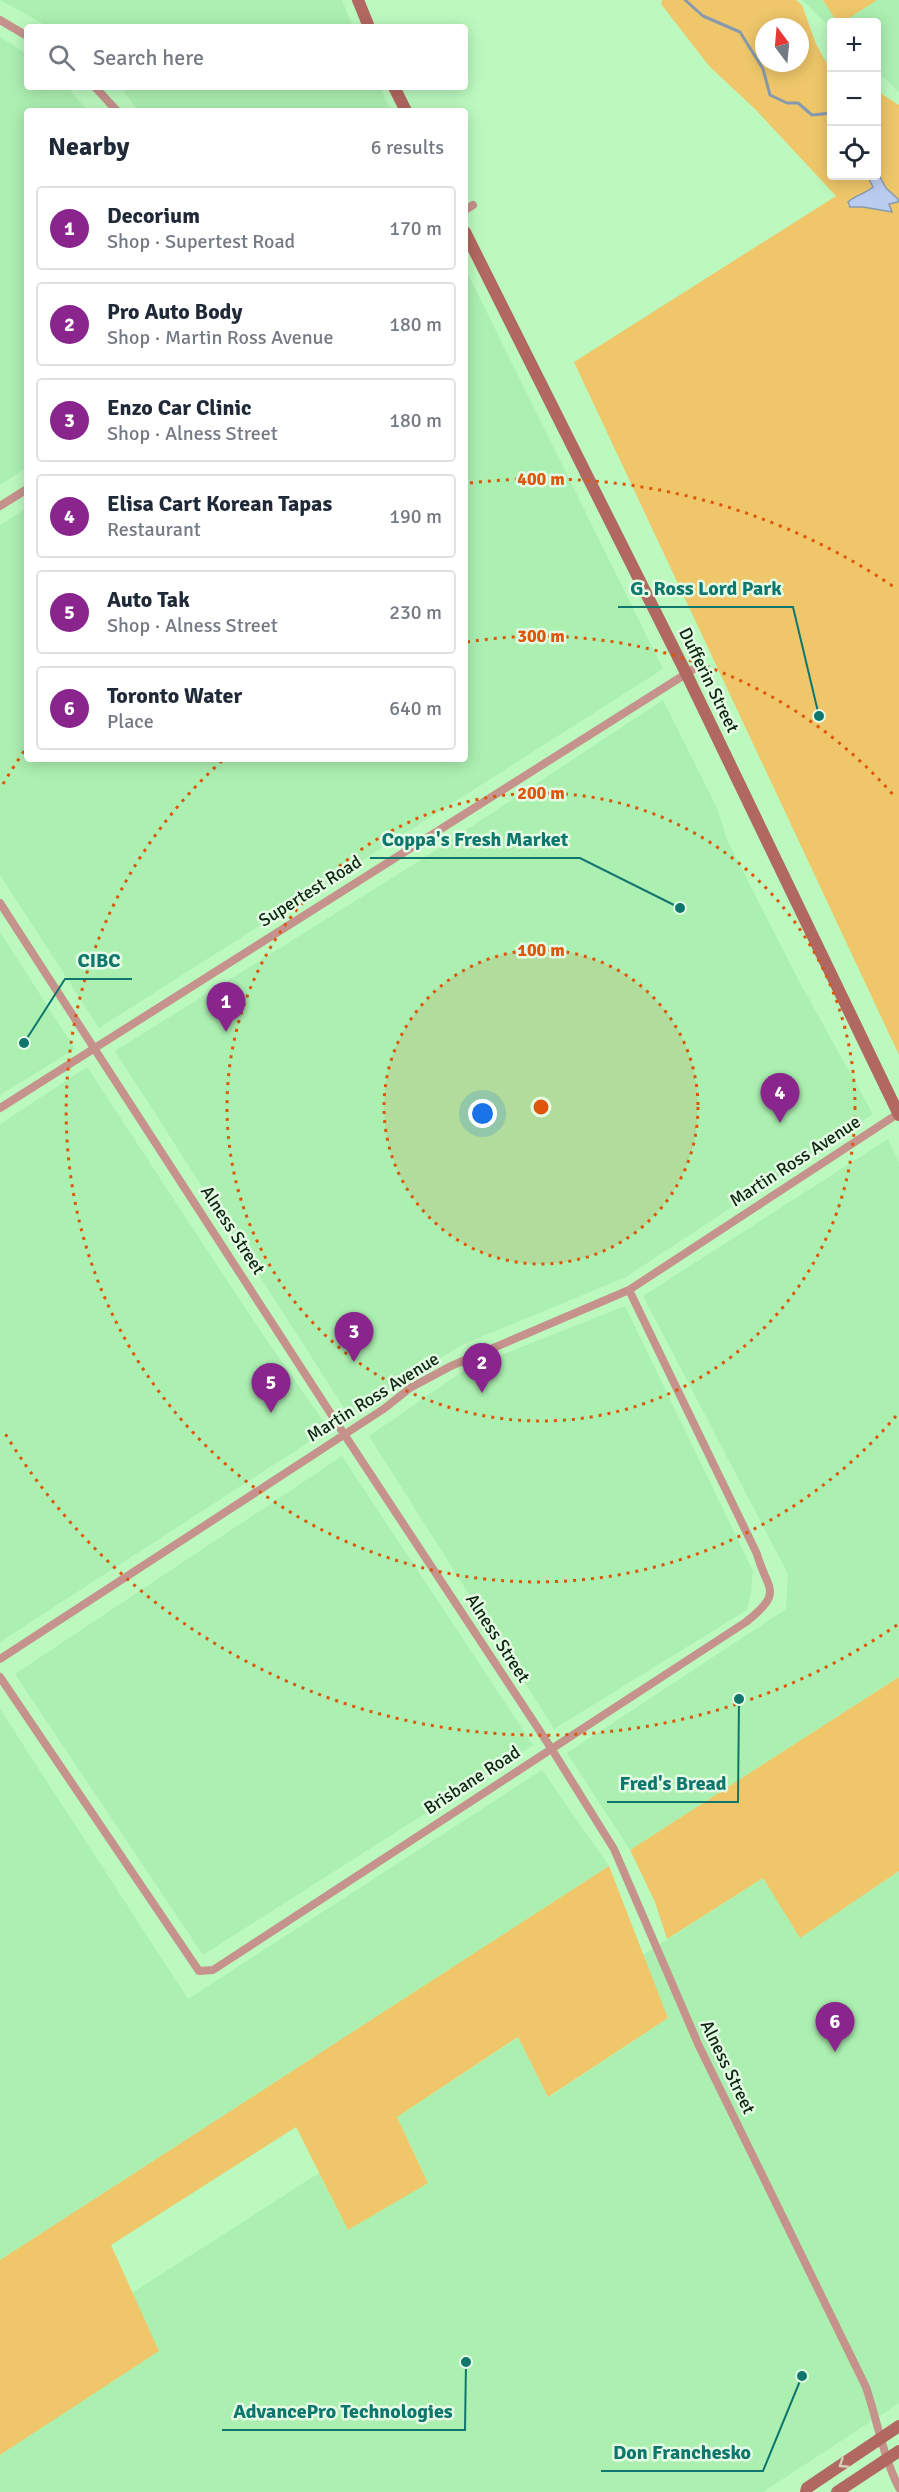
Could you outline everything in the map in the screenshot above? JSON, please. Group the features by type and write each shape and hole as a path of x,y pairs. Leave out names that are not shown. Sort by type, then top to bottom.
{"main road":[{"path":"358,0 368,24"},
{"path":"396,90 404,108"},
{"name":"Dufferin Street","path":"468,238 686,673 899,1114"},
{"path":"806,2492 807,2488 899,2426"},
{"path":"837,2492 899,2451"}],"street":[{"path":"0,20 24,34"},
{"path":"98,90 114,108"},
{"path":"0,506 24,491"},
{"name":"Supertest Road","path":"0,1108 700,665"},
{"name":"Alness Street","path":"0,903 95,1046 344,1434 551,1748 614,1849 699,2046 866,2387 887,2460 899,2488"},
{"name":"Martin Ross Avenue","path":"0,1659 344,1434 410,1388 451,1366 629,1290 899,1114"},
{"name":"Brisbane Road","path":"0,1677 199,1971 213,1970 551,1748 654,1684 746,1622 758,1612 770,1596 770,1583 757,1554 629,1290"}],"shaded area":[{"path":"0,0 342,0 352,24 44,24"},
{"path":"662,0 796,0 802,5 807,18 755,18 755,72 809,72 809,24 827,64 827,180 881,180 881,94 899,105 899,1055 574,362 836,196 755,109 709,66 661,4"},
{"path":"802,0 899,0 899,92 881,75 881,18 827,18 827,24"},
{"path":"823,0 877,0 849,18 834,18"},
{"path":"0,37 24,52 24,90 70,90 85,108 24,108 24,469 0,485"},
{"path":"123,90 381,90 390,108 136,108"},
{"path":"468,274 663,669 99,1028 0,875 0,525 24,510 24,762 468,762"},
{"path":"663,700 718,810 727,840 799,981 873,1114 626,1277 462,1345 348,1414 115,1051 419,861"},
{"path":"0,932 75,1049 0,1095"},
{"path":"87,1067 259,1329 329,1429 0,1642 0,1124"},
{"path":"888,1139 899,1163 899,1677 630,1850 567,1753 786,1609 788,1574 643,1296"},
{"path":"625,1306 753,1571 751,1592 747,1610 554,1729 369,1436 466,1369"},
{"path":"342,1456 533,1745 203,1955 15,1674"},
{"path":"899,1677 899,1871 800,1938 763,1878 667,1939 655,1902 630,1850"},
{"path":"0,1709 188,1999 542,1770 609,1866 0,2260"},
{"path":"609,1866 668,2018 548,2097 518,2037 397,2117 428,2183 348,2230 296,2127 111,2245 159,2351 0,2455 0,2260"},
{"path":"899,1871 899,2403 763,2492 0,2492 0,2455 158,2351 132,2293 319,2173 348,2230 428,2182 397,2117 519,2037 549,2097 668,2018 643,1955 763,1878 800,1937"}],"water":[{"path":"881,179 886,188 898,199 898,202 889,204 892,212 850,207 848,202 873,187 870,180"}],"waterway":[{"path":"685,0 703,16 740,32 763,69 770,95 787,103 798,103 812,115 827,114"}],"place":[{"name":"G. Ross Lord Park","path":"819,716"},
{"name":"Coppa's Fresh Market","path":"680,908"},
{"name":"Decorium","path":"226,1032"},
{"name":"CIBC","path":"24,1043"},
{"name":"Elisa Cart Korean Tapas","path":"780,1123"},
{"name":"Enzo Car Clinic","path":"354,1362"},
{"name":"Pro Auto Body","path":"482,1393"},
{"name":"Auto Tak","path":"271,1413"},
{"name":"Fred's Bread","path":"739,1699"},
{"name":"Toronto Water","path":"835,2052"},
{"name":"AdvancePro Technologies","path":"466,2362"},
{"name":"Don Franchesko","path":"802,2376"}]}
